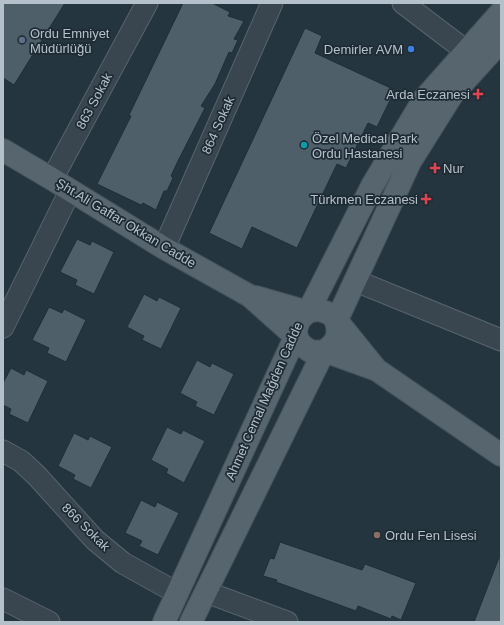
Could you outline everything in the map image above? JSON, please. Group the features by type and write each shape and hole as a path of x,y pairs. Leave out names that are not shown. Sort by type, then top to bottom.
{"main road":[{"name":"Ahmet Cemal Mağden Cadde","path":"164,622 296,335 298,322 302,316 308,312 372,186 424,99 501,12"},
{"path":"191,622 324,351 335,342 338,335 336,322 410,162 452,95 498,50"},
{"name":"Şht.Ali Gaffar Okkan Cadde","path":"3,150 164,248 250,296 287,329 296,335 299,342 310,351 324,351 377,370 501,455"},
{"name":"Şht.Ali Gaffar Okkan Cadde","path":"250,296 308,312 321,310 332,316 377,370"}],"street":[{"name":"863 Sokak","path":"52,179 147,3"},
{"name":"864 Sokak","path":"164,248 272,3"},
{"path":"403,3 466,51"},
{"path":"3,327 70,191"},
{"path":"356,281 500,338"},
{"name":"866 Sokak","path":"3,451 21,461 37,476 95,540 123,562 177,593"},
{"path":"206,592 287,622"},
{"path":"3,599 50,622"}],"building":[{"name":"Ordu Emniyet Müdürlüğü","path":"3,3 65,3 14,85 3,78"},
{"path":"183,3 212,3 230,12 228,16 244,21 234,39 238,40 232,53 229,52 215,84 201,106 205,108 171,176 173,178 167,191 164,191 156,210 143,203 141,205 97,184 131,116 129,115"},
{"name":"Özel Medical Park Ordu Hastanesi","path":"305,28 322,36 315,53 395,90 377,127 368,123 346,168 337,164 297,248 252,227 242,249 209,233"},
{"path":"77,239 90,245 92,241 114,252 94,294 75,285 77,280 60,272"},
{"path":"144,294 157,301 159,297 181,308 161,349 142,340 144,336 127,327"},
{"path":"49,307 62,313 64,309 86,320 66,362 47,353 49,348 32,340"},
{"path":"197,360 210,367 212,363 234,374 214,415 195,406 197,402 180,393"},
{"path":"11,368 24,375 26,370 48,381 28,423 9,414 11,409 3,405 3,383"},
{"path":"167,427 181,434 183,430 205,441 184,483 166,473 168,469 151,460"},
{"path":"74,433 88,440 90,436 112,447 91,488 73,479 75,475 58,466"},
{"path":"141,500 155,507 157,502 179,513 158,555 139,546 142,541 125,533"},
{"path":"280,542 362,570 365,564 416,583 401,620 392,616 391,619 358,606 356,611 263,576 270,558 274,559"},
{"path":"500,555 501,622 474,622"}],"place":[{"name":"Ordu Emniyet Müdürlüğü","path":"22,40"},
{"name":"Demirler AVM","path":"411,49"},
{"name":"Arda Eczanesi","path":"478,94"},
{"name":"Özel Medical Park Ordu Hastanesi","path":"304,145"},
{"name":"Nur","path":"435,168"},
{"name":"Türkmen Eczanesi","path":"426,199"},
{"name":"Ordu Fen Lisesi","path":"377,535"}]}
